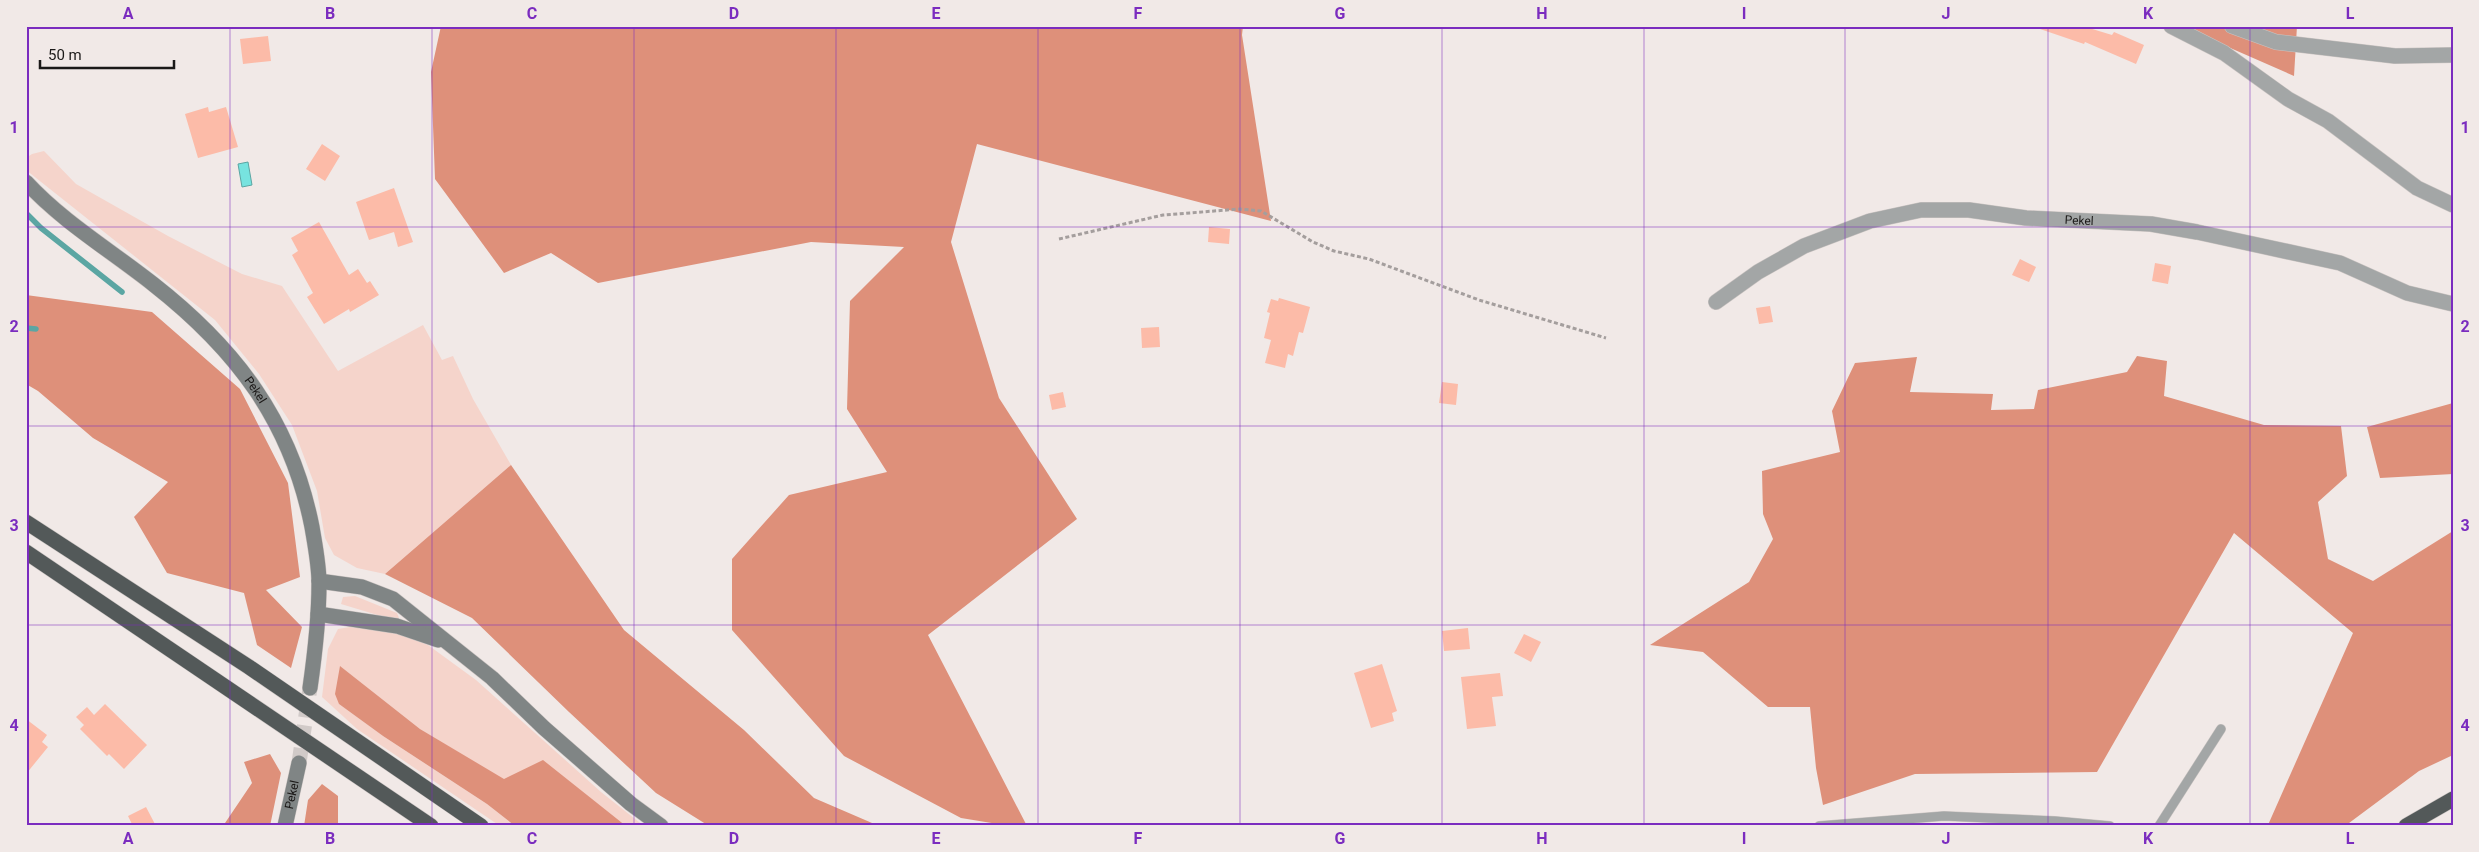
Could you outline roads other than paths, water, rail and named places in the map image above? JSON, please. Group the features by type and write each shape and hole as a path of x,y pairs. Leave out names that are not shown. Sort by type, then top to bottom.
{"highway":[{"path":"26,522 249,667 481,826"},
{"path":"26,552 431,826"},
{"path":"2406,826 2420,816 2453,799"}],"main road":[{"name":"Pekel","path":"26,182 43,200 153,284 206,328 242,369 272,414 295,464 308,508 319,581 318,614 310,688"},
{"path":"319,581 362,587 393,599 418,617 449,645 492,678 544,728 631,804 661,826"},
{"path":"318,614 397,626 449,645"},
{"name":"Pekel","path":"285,826 299,763"}],"street":[{"path":"2170,26 2224,53 2288,99 2328,121 2417,188 2453,204"},
{"path":"2232,26 2276,42 2395,56 2453,55"},
{"name":"Pekel","path":"1716,302 1758,272 1813,243 1870,221 1920,210 1969,210 2026,218 2150,224 2197,232 2340,264 2406,293 2453,304"}],"lane":[{"path":"2159,826 2221,729"},
{"path":"1819,826 1944,816 2055,821 2110,826"}],"water":[{"path":"248,162 252,185 242,187 238,164"}],"waterway":[{"path":"26,213 41,228 122,292"},
{"path":"26,328 36,329"}],"tunnel":[{"path":"299,763 310,688"}]}
